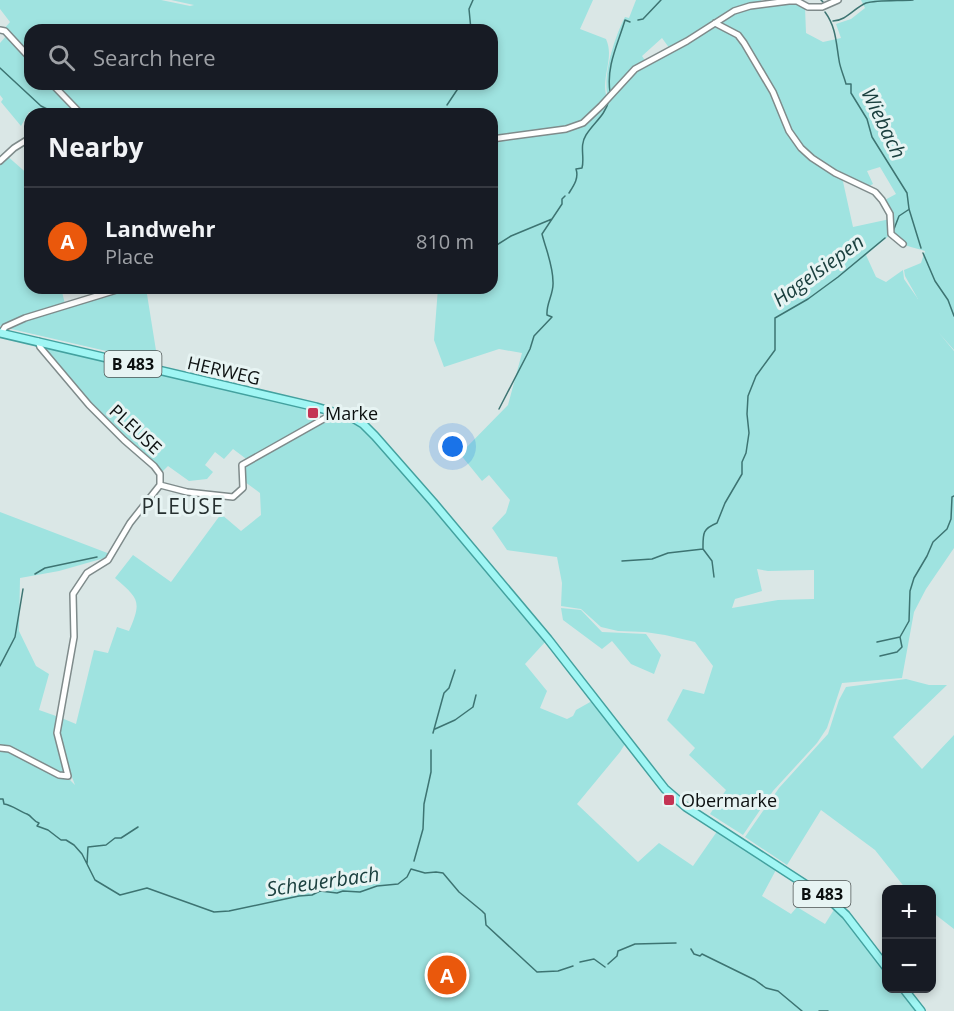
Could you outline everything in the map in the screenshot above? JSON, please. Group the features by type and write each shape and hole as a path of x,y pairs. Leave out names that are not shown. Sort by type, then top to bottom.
{"main road":[{"name":"HERWEG","path":"0,333 336,412"},
{"name":"B 483","path":"336,412 368,428 433,502 549,639 665,789 686,807 831,901 846,915 882,962"},
{"path":"907,993 921,1011"}],"street":[{"path":"498,138 572,127 589,118 635,69 687,41 734,11 750,6 789,1 797,1 808,7 825,6 838,0"},
{"path":"715,23 738,35 744,43 773,92 789,131 800,146 812,158 839,176 878,195 888,210 891,234 895,240 903,244"},
{"path":"0,30 5,31 24,52"},
{"path":"58,90 75,108"},
{"path":"0,161 14,147 24,141"},
{"path":"0,333 5,327 25,318 97,294"},
{"name":"PLEUSE","path":"38,341 40,347 89,405 154,466 160,474 160,485"},
{"path":"0,748 9,749 59,775 68,776 57,733 59,709 74,637 73,594 87,573 108,560 130,523 160,485 187,492 233,497 243,488 242,465 336,412"}],"shaded area":[{"path":"0,0 161,0 190,6 194,5 171,0 593,0 580,29 606,39 609,54 605,83 607,98 582,122 572,127 498,136 498,108 76,108 59,90 498,90 498,24 24,24 24,51 4,29 10,22 0,9"},
{"path":"636,0 761,0 763,5 741,8 670,49 662,38 642,56 646,62 608,97 608,67 614,45 625,17 629,18"},
{"path":"861,0 954,0 954,350 939,333 954,351 954,548 926,589 914,612 902,678 842,683 827,728 817,743 773,791 743,835 710,814 726,790 689,755 695,748 667,720 683,689 704,694 713,666 695,642 665,635 618,631 601,627 581,609 561,606 562,583 557,557 507,550 492,528 506,513 510,500 489,475 482,481 460,454 508,405 522,353 499,349 444,367 434,340 438,294 498,294 498,139 572,128 595,116 636,70 687,42 714,23 737,36 761,73 738,35 716,23 734,12 751,7 796,2 805,7 806,33 823,42 841,38 836,24 851,19 865,8","holes":["880,167 896,194 883,201 889,209 890,219 853,227 842,177 867,187 873,184 867,171","891,234 902,244 925,251 921,263 904,270 918,299 904,279 903,270 886,282 876,277 866,255","757,569 768,571 814,570 814,599 778,600 732,608 735,599 762,591"]},
{"path":"7,35 24,53 24,90 55,90 63,101 72,108 24,108 24,121 21,126 1,102 3,99 0,95 0,43"},
{"path":"6,155 24,171 24,294 62,294 65,304 0,326 0,162"},
{"path":"106,294 147,294 158,363 7,328 25,319"},
{"path":"42,346 298,406 329,419 336,415 357,424 372,438 516,603 546,641 525,664 547,691 540,708 567,719 573,716 576,710 592,701 625,744 577,804 638,862 659,843 693,866 718,830 777,868 762,896 791,914 797,907 825,924 835,908 882,967 882,993 902,993 917,1011 0,1011 0,751 9,751 70,780 75,785 59,743 59,717 76,724 94,650 108,653 117,627 129,631 136,613 136,601 115,578 133,555 171,582 221,514 241,531 261,515 260,493 245,482 244,470 249,461 233,449 224,459 215,452 205,465 213,472 207,479 189,481 168,466 160,474 89,404"},
{"path":"0,512 110,554 108,557 59,571 20,578 19,631 36,666 49,674 39,710 56,716 56,736 69,777 0,745"},
{"path":"561,608 581,610 602,632 646,634 661,655 654,674 631,664 612,641 602,649 563,620"},
{"path":"906,679 929,685 947,685 893,737 922,769 954,735 954,929 936,915 936,885 903,885 875,850 821,810 787,865 745,837 779,788 828,734 839,700 846,687"}],"waterway":[{"path":"470,24 469,9 473,0"},
{"path":"638,20 643,19 661,0"},
{"path":"833,21 842,19 866,3 913,0"},
{"name":"Wiebach","path":"825,12 833,29 846,84 851,84 851,93 867,119 872,137 907,193 909,209 921,248"},
{"path":"610,92 609,82 613,55 625,20 630,22"},
{"path":"0,68 45,108"},
{"path":"447,105 457,90"},
{"path":"569,193 576,178 576,169 582,168 584,139 605,110 609,100"},
{"path":"499,409 530,349 534,336 552,317 547,315 547,311 553,276 542,234 565,196"},
{"name":"Hagelsiepen","path":"894,229 899,216 908,210"},
{"path":"498,244 511,236 552,219"},
{"name":"Hagelsiepen","path":"622,561 652,559 668,553 703,549 704,533 708,527 717,523 725,503 742,474 742,462 749,433 748,396 756,376 775,350 775,318 808,299 885,238"},
{"name":"Wiebach","path":"923,253 954,316"},
{"path":"877,642 900,637 909,621 910,591 914,578 933,542 947,529 951,519 952,497 954,496"},
{"path":"703,549 712,561 714,577"},
{"path":"35,574 45,568 97,557"},
{"path":"0,666 15,637 23,589"},
{"path":"880,656 897,652 902,647 900,637"},
{"path":"433,733 444,693 449,688 455,670"},
{"path":"435,729 455,720 473,707 476,695"},
{"path":"414,861 423,829 424,804 431,772 431,750"},
{"name":"Scheuerbach","path":"0,799 3,799 4,804 29,815 39,823 37,826 74,845 82,854 95,880 120,895 147,888 214,912 229,911 312,895 320,891 360,892 377,886 398,884 407,877 411,869 425,873 443,873 459,892 485,914 486,925 537,972 558,971 573,966"},
{"path":"87,864 88,847 106,845 138,827"},
{"name":"Scheuerbach","path":"608,964 617,956 618,951 635,944 676,943"},
{"name":"Scheuerbach","path":"691,949 694,954 700,956 702,954 755,980 766,988 778,991 802,1011"},
{"name":"Scheuerbach","path":"580,962 594,959 605,967"},
{"name":"Scheuerbach","path":"819,1011 828,1011"}],"place":[{"name":"Marke","path":"313,413"},
{"name":"Obermarke","path":"669,800"},
{"name":"Landwehr","path":"447,975"}],"district":[{"name":"PLEUSE","path":"183,506"}]}
